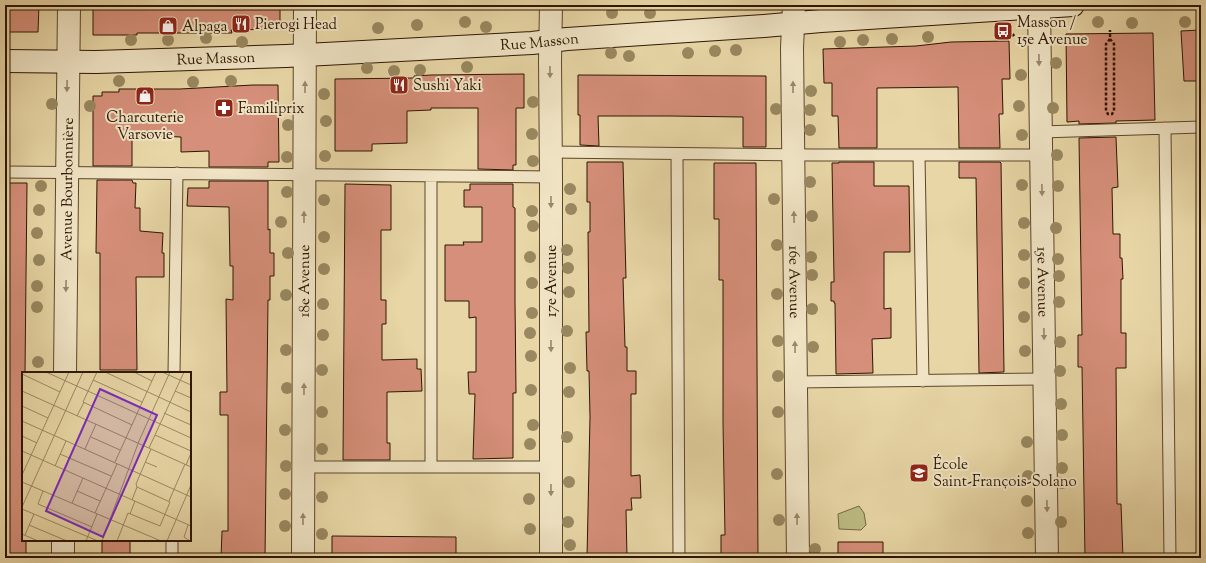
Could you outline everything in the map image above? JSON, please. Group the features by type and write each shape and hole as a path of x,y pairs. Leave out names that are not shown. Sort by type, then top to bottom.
{"street":[{"name":"Avenue Bourbonnière","path":"65,372 67,62 69,5"},
{"name":"18e Avenue","path":"303,558 305,5"},
{"name":"17e Avenue","path":"551,5 551,558"},
{"name":"Rue Masson","path":"5,61 104,62 304,55 550,41 793,14 1073,5"},
{"name":"15e Avenue","path":"1039,6 1047,558"},
{"name":"16e Avenue","path":"793,14 793,155 798,558"},
{"path":"63,541 63,558"}],"lane":[{"path":"1041,132 1201,127"},
{"path":"1165,128 1170,558"},
{"path":"551,152 793,155 1041,155"},
{"path":"677,154 679,558"},
{"path":"919,155 923,381"},
{"path":"5,172 551,177"},
{"path":"174,372 178,173"},
{"path":"431,176 431,467"},
{"path":"796,382 1045,379"},
{"path":"304,467 551,467"},
{"path":"172,541 172,558"}],"path":[{"path":"328,30 330,26"},
{"path":"1110,30 1110,39 1114,44 1114,110 1112,114 1108,114 1106,111 1106,44 1110,39"},
{"path":"1012,36 1016,33"}],"green space":[{"path":"859,506 864,513 866,525 861,530 839,529 838,514"}],"building":[{"path":"5,5 39,5 38,32 5,32"},
{"path":"93,5 280,5 280,29 231,30 232,33 137,33 137,35 93,35"},
{"path":"1200,30 1201,81 1184,81 1181,31"},
{"path":"1153,33 1155,120 1079,124 1079,121 1067,122 1066,34"},
{"path":"1009,41 1010,79 1002,79 1003,114 999,114 1000,148 959,148 958,87 877,88 877,148 839,148 838,116 832,116 832,83 824,83 823,49 916,46 951,42"},
{"path":"524,74 524,108 516,108 516,165 513,165 513,170 478,169 478,108 431,108 431,110 407,111 407,143 372,144 372,151 335,151 335,79 414,78 414,76 431,75"},
{"path":"578,75 766,76 766,147 743,147 743,117 670,116 598,116 599,146 580,145"},
{"path":"278,85 279,162 268,162 268,167 209,167 209,151 181,152 181,137 154,136 132,137 132,166 93,166 93,96 102,96 102,92 119,92 119,89 180,89"},
{"path":"1116,137 1118,187 1112,188 1113,234 1120,234 1120,258 1122,258 1123,279 1121,279 1121,333 1126,333 1126,368 1116,368 1117,504 1121,504 1123,558 1085,558 1082,367 1078,367 1078,335 1082,335 1079,138"},
{"path":"587,162 623,162 626,278 623,278 625,347 627,347 627,371 636,371 636,394 631,394 631,476 640,475 641,498 631,498 632,510 626,510 627,558 587,558 590,417 586,332 589,332 588,232 590,232 590,202 587,202"},
{"path":"874,162 874,186 909,186 910,252 884,252 884,309 891,308 891,338 872,339 873,373 836,374 835,303 834,301 831,301 831,282 834,282 832,163"},
{"path":"959,162 1001,163 1004,372 979,373 976,178 959,178"},
{"path":"714,163 756,163 758,558 721,558 721,535 725,535 723,280 719,280 719,219 714,219"},
{"path":"97,180 132,180 133,183 136,183 135,208 140,208 140,231 163,233 162,253 164,253 164,277 136,277 137,370 100,370 100,253 96,253"},
{"path":"209,181 268,181 268,230 270,229 270,253 274,253 274,276 270,276 270,300 268,300 265,558 221,558 222,531 228,531 228,415 220,415 220,392 227,392 226,299 233,300 233,266 230,266 229,207 187,206 188,188 209,188"},
{"path":"5,183 27,183 25,372 22,372 22,541 26,541 26,558 5,558"},
{"path":"345,184 391,185 391,230 381,230 381,300 386,300 386,324 382,324 382,360 417,359 417,369 421,369 422,391 387,392 387,443 390,443 390,460 343,460"},
{"path":"470,184 513,184 513,207 515,208 516,393 513,393 513,458 473,459 475,394 469,394 468,372 476,372 476,317 469,318 469,301 445,301 445,245 464,245 463,242 482,242 482,207 464,207 464,190 470,190"},
{"path":"332,536 456,537 456,558 332,558"},
{"path":"102,541 130,541 130,558 102,558"},
{"path":"838,542 883,542 883,558 838,558"}],"place":[{"name":"Pierogi Head","path":"241,24"},
{"name":"Alpaga","path":"168,26"},
{"name":"Masson / 15e Avenue","path":"1003,31"},
{"name":"Sushi Yaki","path":"399,85"},
{"name":"Charcuterie Varsovie","path":"145,96"},
{"name":"Familiprix","path":"224,108"},
{"name":"École Saint-François-Solano","path":"919,473"}]}
